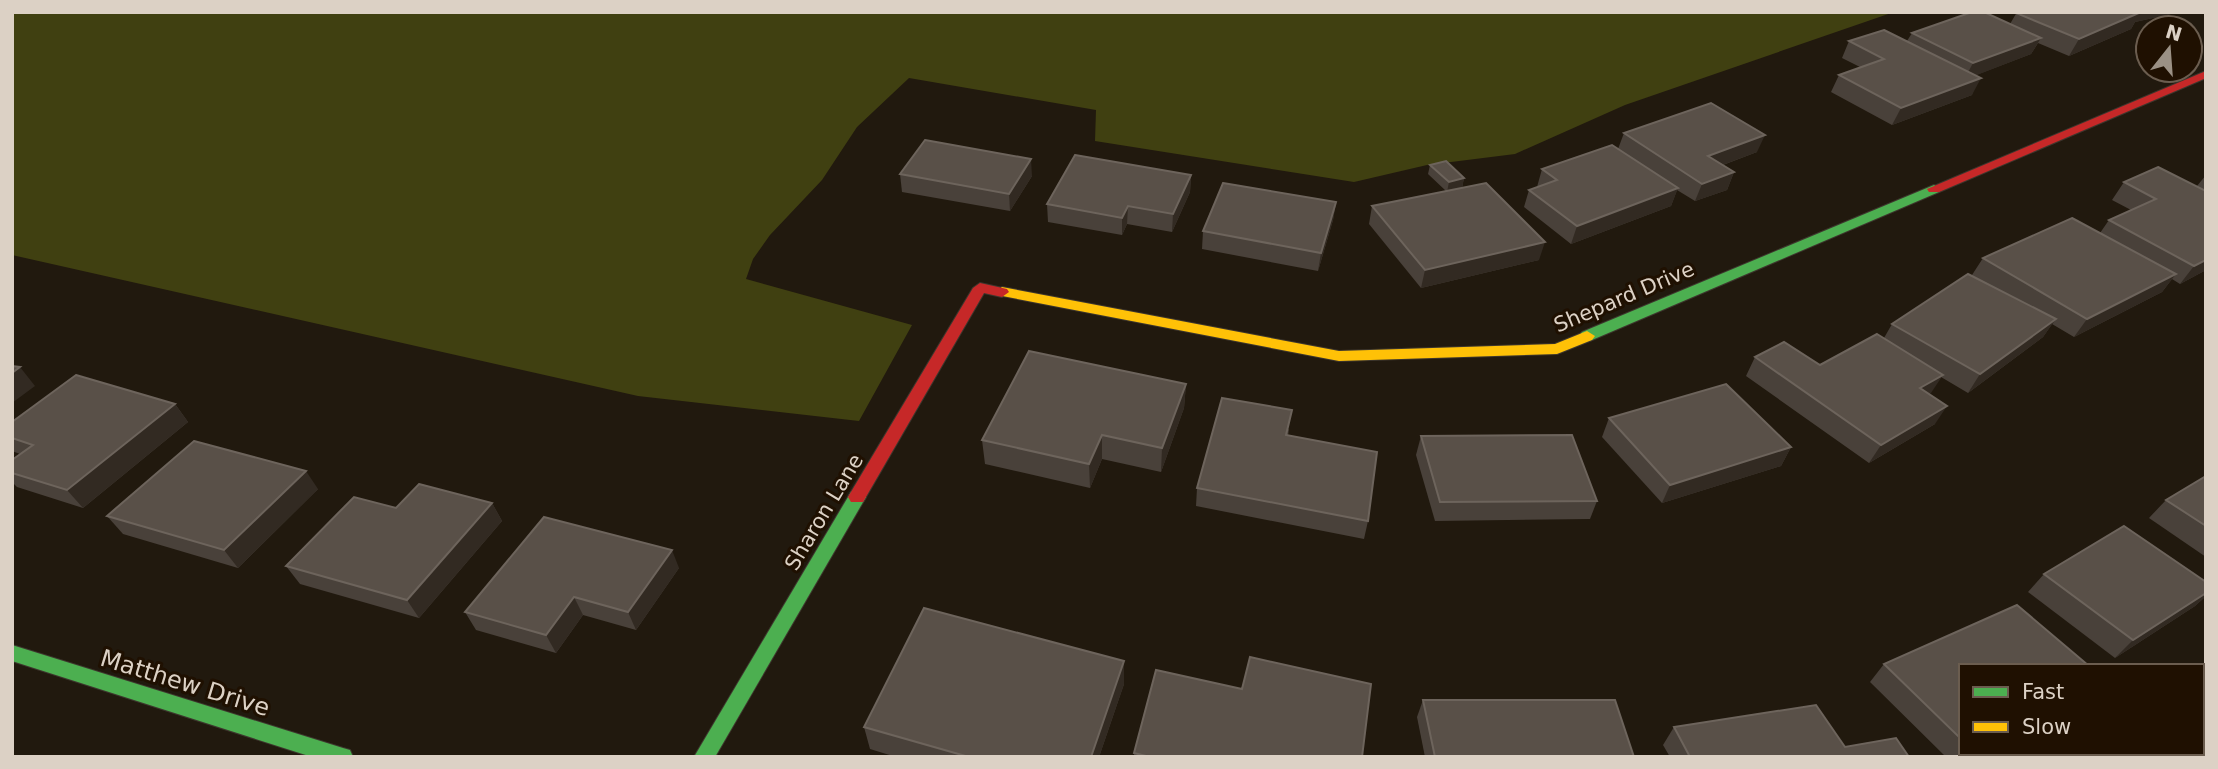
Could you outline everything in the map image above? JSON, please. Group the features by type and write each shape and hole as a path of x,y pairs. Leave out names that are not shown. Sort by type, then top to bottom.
{"street":[{"name":"Shepard Drive","path":"980,288 1339,356 1557,349 2206,74"},
{"name":"Sharon Lane","path":"704,757 980,288"},
{"name":"Matthew Drive","path":"12,653 343,757"}],"shaded area":[{"path":"12,12 1894,12 1625,105 1515,154 1427,165 1354,182 1095,141 1096,110 909,78 857,127 822,180 770,235 753,259 746,279 912,325 859,421 638,396 12,255"}],"building":[{"path":"1972,12 1984,12 2041,38 1973,63 1912,33"},
{"path":"2017,12 2141,12 2079,39"},
{"path":"1884,30 1981,78 1901,108 1839,75 1884,59 1849,41"},
{"path":"1711,103 1765,135 1708,156 1734,172 1702,184 1624,133"},
{"path":"925,140 1031,159 1009,194 900,174"},
{"path":"1612,145 1678,188 1577,226 1529,190 1557,180 1542,169"},
{"path":"1075,155 1191,175 1173,214 1128,206 1122,218 1047,204"},
{"path":"1446,161 1464,178 1449,182 1430,165"},
{"path":"2158,167 2206,191 2206,260 2194,266 2109,220 2156,199 2124,182"},
{"path":"1223,183 1336,202 1321,253 1203,231"},
{"path":"1486,183 1545,242 1425,270 1372,206"},
{"path":"2072,218 2176,274 2087,319 1983,258"},
{"path":"1968,274 2056,319 1980,374 1892,324"},
{"path":"1877,334 1943,375 1920,388 1947,406 1881,445 1755,357 1784,342 1820,365"},
{"path":"1029,351 1186,384 1162,448 1102,435 1089,464 982,440"},
{"path":"76,375 175,404 67,490 12,473 12,460 33,445 12,438 12,422"},
{"path":"1726,384 1791,447 1670,485 1609,418"},
{"path":"1222,398 1292,410 1286,435 1377,452 1368,521 1197,488"},
{"path":"1572,435 1597,501 1440,502 1421,436"},
{"path":"194,441 306,471 224,550 107,516"},
{"path":"2206,476 2206,526 2166,500"},
{"path":"419,484 492,503 407,600 286,566 354,497 396,508"},
{"path":"544,517 672,550 628,612 574,597 546,635 465,612"},
{"path":"2124,526 2206,582 2206,593 2133,640 2044,574"},
{"path":"2017,605 2087,664 1959,664 1959,737 1884,664"},
{"path":"924,608 1124,661 1091,757 969,757 864,727"},
{"path":"1250,657 1371,684 1362,757 1150,757 1134,753 1156,670 1242,689"},
{"path":"1423,700 1615,700 1634,757 1435,757"},
{"path":"1816,705 1845,747 1896,738 1909,757 1690,757 1674,727"}],"traffic: fast":[{"path":"1587,336 1934,189"},
{"path":"704,757 857,497"},
{"path":"12,653 343,757"}],"traffic: slow":[{"path":"1002,292 1339,356 1557,349 1587,336"}],"traffic: jam":[{"path":"1934,189 2206,74"},
{"path":"857,497 980,288 1002,292"}]}
